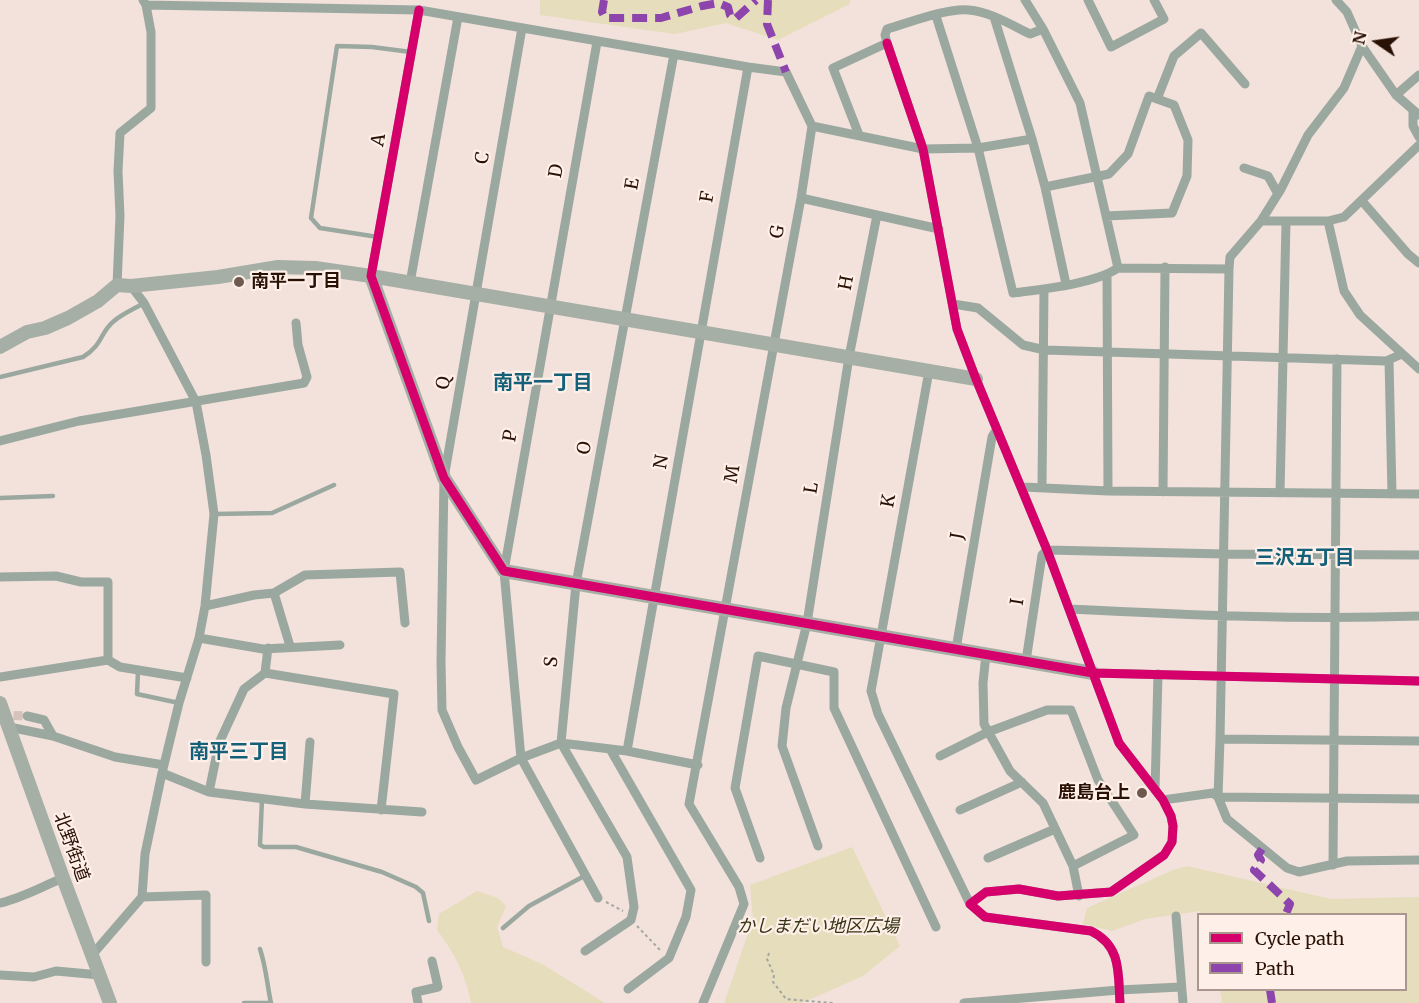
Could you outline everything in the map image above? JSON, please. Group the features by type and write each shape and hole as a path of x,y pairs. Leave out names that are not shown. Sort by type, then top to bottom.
{"street":[{"path":"1025,0 1043,29 1080,103 1118,268"},
{"path":"1088,0 1111,46 1164,18 1154,0"},
{"path":"1336,0 1347,12 1362,46 1396,95 1416,112 1413,126 1419,137"},
{"path":"92,954 142,897 145,854 163,769 179,703 199,638 205,606 214,514 196,402 144,303 124,286 118,171 120,133 151,108 151,32 145,2 419,10 597,42 786,72 812,126 923,149 978,148 1032,139"},
{"name":"A","path":"371,276 419,10"},
{"path":"1043,29 1030,34 994,17 969,10 887,29 885,35 923,149 957,329 976,380 1023,487 1119,743 1163,800 1173,826 1172,842 1164,855 1111,892 1058,896 1019,889 986,892 970,904 985,917 1091,932 1102,936 1116,955 1120,1003"},
{"path":"936,16 978,148 1014,293 1107,276 1118,268 1228,269"},
{"path":"410,283 458,17"},
{"path":"994,17 1045,187 1066,284"},
{"name":"C","path":"477,294 522,28"},
{"path":"1157,99 1174,56 1201,33 1245,84"},
{"name":"D","path":"550,307 597,42"},
{"path":"859,135 833,68 887,43"},
{"path":"1362,46 1344,88 1308,135 1278,194 1261,221 1230,257 1218,797 1227,819 1287,868 1299,872 1347,861 1419,860"},
{"name":"E","path":"625,319 674,54"},
{"name":"F","path":"701,332 748,67"},
{"path":"1396,95 1419,75"},
{"path":"1045,187 1108,174 1128,154 1149,96 1174,105 1188,140 1187,176 1172,213 1106,216"},
{"name":"G","path":"773,344 801,198 812,126"},
{"path":"1261,221 1328,221 1344,217 1419,145"},
{"path":"1244,168 1268,176 1278,194"},
{"path":"801,198 939,229"},
{"path":"1362,201 1408,254 1419,263"},
{"name":"H","path":"849,357 877,215"},
{"path":"1328,221 1344,291 1360,315 1419,369"},
{"path":"1280,493 1286,222"},
{"path":"0,347 27,332 45,328 68,318 124,286 218,277 278,267 315,268 929,370 976,380"},
{"path":"1163,492 1165,267"},
{"path":"371,276 444,478 504,571 1093,673 1419,681"},
{"path":"1107,276 1108,491"},
{"path":"1042,486 1044,289"},
{"name":"Q","path":"477,294 444,478 442,710 476,780 521,758"},
{"path":"953,304 978,308 1023,345 1045,350 1389,360 1402,354"},
{"name":"P","path":"521,758 504,571 550,307"},
{"name":"O","path":"576,584 625,319"},
{"path":"0,441 79,421 304,383 307,377 298,345 296,323"},
{"name":"N","path":"627,752 701,332"},
{"name":"M","path":"703,1003 744,904 739,887 690,804 773,344"},
{"name":"L","path":"818,846 782,746 786,708 807,623 849,357"},
{"path":"1333,865 1337,359"},
{"path":"1389,360 1392,494"},
{"name":"K","path":"929,370 871,691 878,714 970,904"},
{"name":"J","path":"956,649 992,437 997,429"},
{"path":"1023,487 1163,492 1419,494"},
{"path":"1047,550 1419,555"},
{"name":"I","path":"1026,661 1042,555 1047,550"},
{"path":"205,606 274,593 305,575 400,572 405,623"},
{"path":"0,577 56,576 81,582 108,582 108,660"},
{"name":"S","path":"561,743 576,584"},
{"path":"274,593 290,646"},
{"path":"1070,609 1335,619 1419,616"},
{"path":"199,638 268,648 340,645"},
{"path":"209,792 219,743 244,689 265,673 268,648"},
{"path":"986,654 983,683 984,724 1010,771 1043,803 1073,866 1079,896"},
{"path":"760,858 735,788 758,656 834,672 834,708 936,927"},
{"path":"0,677 108,660 120,667 187,678"},
{"path":"265,673 394,694 381,810"},
{"path":"1155,790 1158,674"},
{"name":"北野街道","path":"0,703 111,1003"},
{"path":"940,756 988,732 1047,710 1071,710 1098,780 1134,835 1073,866"},
{"path":"27,716 44,720 53,736"},
{"path":"9,727 53,736 115,757 163,769 209,792 262,800 422,812"},
{"path":"1220,739 1419,741"},
{"path":"305,804 310,742"},
{"path":"561,743 627,856 634,907 632,918 585,951"},
{"path":"598,898 521,758 561,743 610,749 698,765"},
{"path":"610,749 692,890 686,917 669,958 628,989"},
{"path":"960,810 1022,782"},
{"path":"1163,800 1214,793 1218,797 1419,799"},
{"path":"988,858 1055,829"},
{"path":"0,903 21,898 33,890 63,878"},
{"path":"142,897 206,895 206,962"},
{"path":"1176,916 1182,1003"},
{"path":"418,1003 416,992 438,987 432,961"},
{"path":"0,975 34,977 56,971 100,975"},
{"path":"964,1003 1181,987"}],"lane":[{"path":"378,237 320,228 311,218 337,46 372,47 411,52"},
{"path":"0,377 83,357 100,343 114,321 144,303"},
{"path":"214,514 272,513 334,485"},
{"path":"0,498 53,496"},
{"path":"138,670 137,694 179,703"},
{"path":"262,800 260,845 296,847 382,872 416,886 423,893 429,921"},
{"path":"503,928 529,906 586,875"},
{"path":"244,1003 271,1003 260,949"}],"path":[{"path":"598,898 632,918 669,958"},
{"path":"769,953 766,959 774,975 773,982 786,999 834,1003"}],"green space":[{"path":"540,0 850,0 850,4 778,40 726,23 675,34 540,15"},
{"name":"かしまだい地区広場","path":"852,847 900,946 863,976 802,1003 724,1003 753,919 750,885"},
{"path":"1187,866 1331,899 1419,897 1419,1003 1220,1003 1222,1001 1220,991 1407,991 1407,913 1201,913 1200,911 1145,919 1112,931 1083,924 1087,908"},
{"path":"477,891 498,898 506,906 497,927 503,947 542,964 605,1003 471,1003 458,964 437,930 439,914"}],"tunnel":[{"path":"0,715 27,716"}],"marked path":[{"path":"604,0 602,12 605,18 661,18 718,3 728,7 730,15 735,19 756,0"},
{"path":"768,0 767,24 786,72"},
{"path":"1262,849 1258,855 1261,860 1254,870 1290,904 1286,913"},
{"path":"1270,991 1272,1003"}],"cycle path":[{"path":"419,10 371,276 444,478 504,571 1093,673 1419,681"},
{"path":"887,43 923,149 957,329 1047,550 1119,743 1163,800 1173,826 1172,842 1164,855 1111,892 1058,896 1019,889 986,892 970,904 985,917 1091,931 1101,937 1108,944 1116,962 1120,1003"}],"place":[{"name":"南平一丁目","path":"239,282"},
{"name":"鹿島台上","path":"1142,793"}],"district":[{"name":"南平一丁目","path":"543,383"},
{"name":"三沢五丁目","path":"1305,558"},
{"name":"南平三丁目","path":"239,752"}]}
